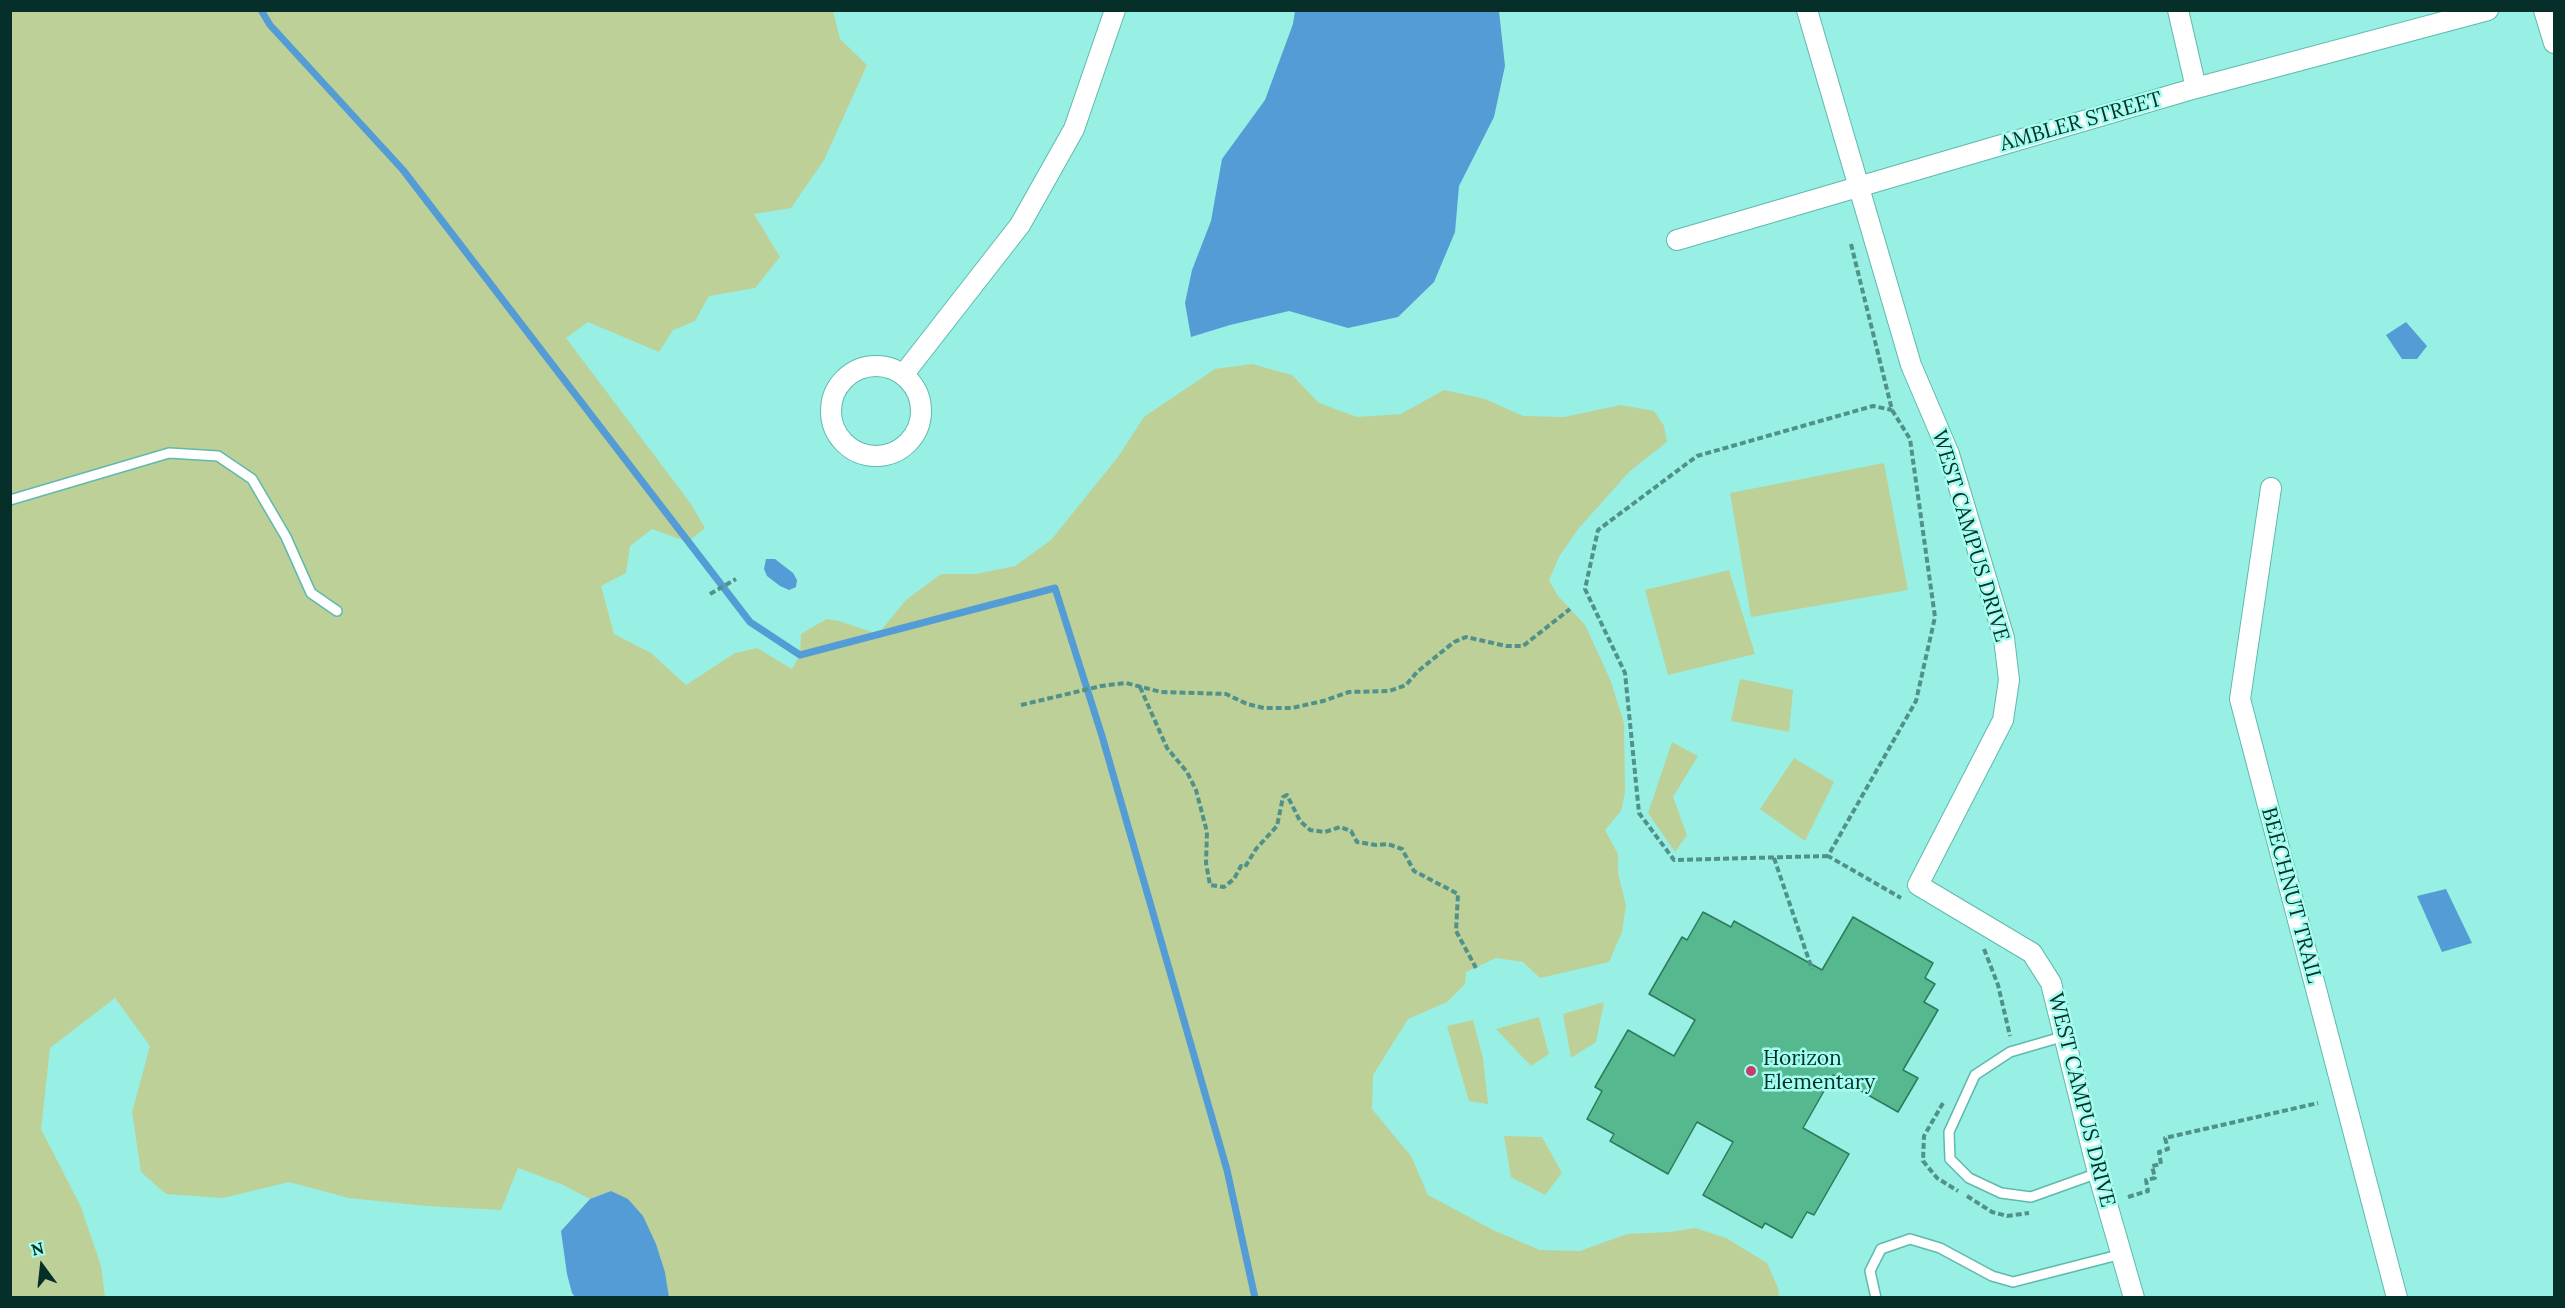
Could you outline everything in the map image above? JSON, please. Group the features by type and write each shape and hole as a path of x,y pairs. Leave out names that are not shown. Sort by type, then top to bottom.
{"street":[{"path":"903,375 1020,225 1074,129 1114,10"},
{"path":"1807,10 1858,188"},
{"path":"2178,10 2196,88"},
{"name":"AMBLER STREET","path":"1677,240 2196,88 2488,10"},
{"path":"2544,10 2554,43"},
{"name":"WEST CAMPUS DRIVE","path":"1858,188 1911,365 1949,454 2004,638 2009,680 2004,720 1918,885 2032,953 2051,983 2098,1173 2134,1298"},
{"path":"874,365 890,368 903,375 914,385 920,398 921,413 918,428 911,440 900,450 886,456 871,457 857,453 845,445 835,433 831,418 831,403 836,388 846,376 874,365"},
{"name":"BEECHNUT TRAIL","path":"2271,488 2240,699 2397,1298"}],"lane":[{"path":"10,500 169,453 218,456 252,479 286,537 311,593 338,611"},
{"path":"2065,1036 2010,1052 1975,1075 1949,1132 1950,1159 1980,1184 2001,1193 2031,1197 2098,1173"},
{"path":"1876,1298 1870,1271 1881,1249 1910,1239 1940,1248 1992,1276 2013,1282 2122,1254"}],"path":[{"path":"1828,856 1916,700 1935,617 1910,439 1892,410 1851,242"},
{"path":"1892,410 1873,406 1697,456 1598,530 1585,589 1626,673 1639,813 1674,860 1828,856 1910,903"},
{"path":"710,594 736,579"},
{"path":"1021,705 1101,686 1126,683 1161,692 1226,694 1246,704 1264,708 1292,708 1349,692 1389,691 1406,685 1417,672 1454,642 1466,637 1506,646 1523,646 1570,609"},
{"path":"1140,687 1167,748 1187,772 1196,790 1207,832 1206,863 1210,885 1224,887 1234,879 1241,866 1245,867 1256,849 1277,826 1283,797 1287,795 1299,821 1310,830 1325,832 1340,827 1351,831 1357,842 1388,844 1402,849 1414,871 1458,894 1456,931 1476,968"},
{"path":"1774,858 1812,969"},
{"path":"1980,944 1985,950 2006,1013 2011,1038 2002,1040"},
{"path":"1947,1096 1924,1136 1923,1161 1937,1178 1992,1212 2007,1216 2039,1210"},
{"path":"2107,1202 2148,1191 2146,1180 2155,1178 2152,1166 2161,1164 2159,1152 2168,1149 2165,1138 2318,1103"},
{"path":"2128,1197 2130,1208"}],"green space":[{"path":"10,11 833,11 840,39 867,65 824,160 791,208 754,214 780,257 755,288 709,296 695,321 673,330 659,352 588,322 566,338 691,504 705,528 688,542 652,529 630,546 626,573 601,586 614,634 651,653 686,685 735,653 757,648 792,669 800,655 801,634 827,619 878,634 906,600 941,574 976,574 1015,566 1051,540 1118,457 1144,417 1215,369 1252,364 1292,375 1319,403 1357,417 1401,414 1444,390 1485,399 1523,416 1564,417 1621,405 1654,411 1664,426 1667,442 1629,472 1579,528 1560,555 1549,580 1558,596 1585,625 1610,679 1624,723 1625,793 1621,811 1605,830 1618,854 1618,873 1626,905 1622,932 1609,962 1540,978 1523,962 1496,958 1466,972 1465,984 1447,1002 1408,1019 1373,1075 1372,1109 1411,1156 1428,1195 1493,1230 1540,1250 1580,1251 1627,1234 1695,1228 1726,1238 1767,1263 1778,1288 1779,1297 669,1297 665,1272 656,1244 611,1191 590,1199 561,1184 518,1168 501,1210 427,1206 349,1198 289,1182 223,1198 166,1194 141,1172 132,1112 150,1046 115,998 50,1048 41,1129 81,1207 101,1266 105,1297 11,1297"},
{"path":"1884,463 1908,590 1751,617 1730,493"},
{"path":"1729,570 1755,654 1668,675 1645,590"},
{"path":"1740,679 1793,690 1789,732 1731,721"},
{"path":"1672,742 1698,756 1673,797 1687,835 1675,852 1648,813"},
{"path":"1794,758 1834,782 1805,841 1760,809"},
{"path":"1604,1002 1596,1042 1571,1058 1563,1014"},
{"path":"1539,1017 1549,1054 1531,1066 1496,1029"},
{"path":"1473,1020 1483,1058 1488,1104 1469,1101 1447,1026"},
{"path":"1504,1136 1542,1137 1562,1173 1545,1195 1511,1177"}],"water":[{"path":"1295,11 1499,11 1505,66 1494,117 1459,186 1455,232 1434,282 1398,317 1348,328 1289,311 1191,337 1185,303 1192,270 1211,221 1222,159 1265,100 1293,24"},
{"path":"2406,322 2427,346 2417,359 2402,359 2386,335"},
{"path":"766,559 775,559 793,573 797,580 796,587 789,590 767,576 764,569"},
{"path":"2446,889 2472,943 2442,952 2417,896"},
{"path":"611,1191 628,1199 643,1216 656,1244 665,1272 669,1297 575,1297 572,1293 561,1231 590,1199"}],"building":[{"path":"1703,912 1731,927 1734,921 1822,970 1853,917 1933,963 1925,978 1935,984 1924,1002 1938,1010 1903,1070 1918,1078 1898,1112 1833,1075 1803,1128 1849,1154 1814,1215 1807,1212 1792,1238 1765,1223 1762,1228 1703,1195 1733,1142 1697,1122 1668,1174 1610,1141 1614,1134 1587,1119 1602,1091 1595,1087 1628,1030 1674,1056 1695,1020 1649,994 1682,937 1687,940"}],"waterway":[{"path":"261,10 270,25 403,170 750,622 800,655 1055,588 1102,736 1227,1170 1255,1298"}],"place":[{"name":"Horizon Elementary","path":"1751,1071"}]}
